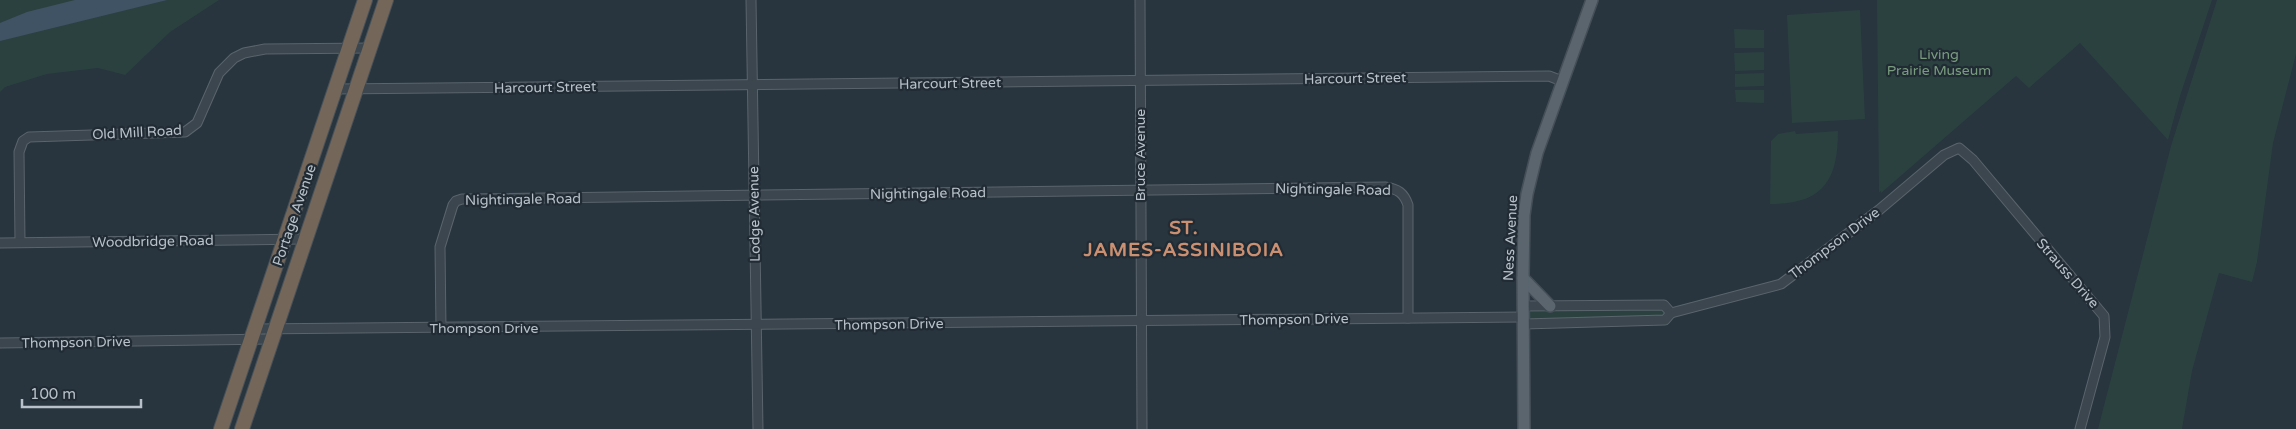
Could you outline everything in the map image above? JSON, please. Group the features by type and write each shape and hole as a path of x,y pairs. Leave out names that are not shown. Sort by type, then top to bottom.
{"highway":[{"name":"Portage Avenue","path":"221,429 365,0"},
{"name":"Portage Avenue","path":"242,429 386,0"}],"main road":[{"name":"Ness Avenue","path":"1524,429 1523,278 1524,215 1527,194 1537,152 1592,0"},
{"path":"1523,278 1550,306"}],"street":[{"name":"Lodge Avenue","path":"751,0 758,429"},
{"name":"Bruce Avenue","path":"1140,0 1142,429"},
{"name":"Old Mill Road","path":"20,242 19,152 23,141 28,137 185,132 197,123 219,73 234,58 244,53 265,49 371,48"},
{"name":"Harcourt Street","path":"336,89 1548,76 1562,81"},
{"name":"Strauss Drive","path":"1952,150 1959,148 1973,160 2104,316 2105,336 2080,429"},
{"name":"Thompson Drive","path":"0,343 441,328 1523,316 1665,320 1671,313 1781,284 1879,210 1952,150"},
{"name":"Nightingale Road","path":"441,328 440,247 452,208 458,200 1140,190 1395,188 1405,195 1408,206 1408,318"},
{"name":"Woodbridge Road","path":"0,243 306,239"},
{"name":"Thompson Drive","path":"1523,316 1550,306 1664,305 1671,313"}],"green space":[{"path":"0,0 219,0 170,32 125,75 98,68 47,74 5,87 0,92"},
{"name":"Living Prairie Museum","path":"1877,0 2212,0 2180,96 2168,140 2080,43 2029,88 2016,76 1881,193 1881,191 1879,192"},
{"path":"2217,0 2296,0 2296,54 2273,143 2257,262 2252,282 2219,273 2192,371 2182,429 2098,429 2171,146"},
{"path":"1860,10 1865,119 1792,123 1787,15"},
{"path":"1734,29 1764,30 1764,48 1735,48"},
{"path":"1764,52 1764,70 1735,71 1734,53"},
{"path":"1764,73 1764,86 1735,87 1735,74"},
{"path":"1735,90 1764,90 1764,103 1736,102"},
{"path":"1795,131 1796,134 1838,131 1835,164 1824,186 1815,194 1803,200 1770,204 1771,141 1778,134"},
{"path":"1664,305 1671,313 1665,320 1524,324 1523,306"}],"water":[{"path":"75,0 167,0 0,41 0,23 27,12"}],"district":[{"name":"ST. JAMES-ASSINIBOIA","path":"1184,238"}]}
